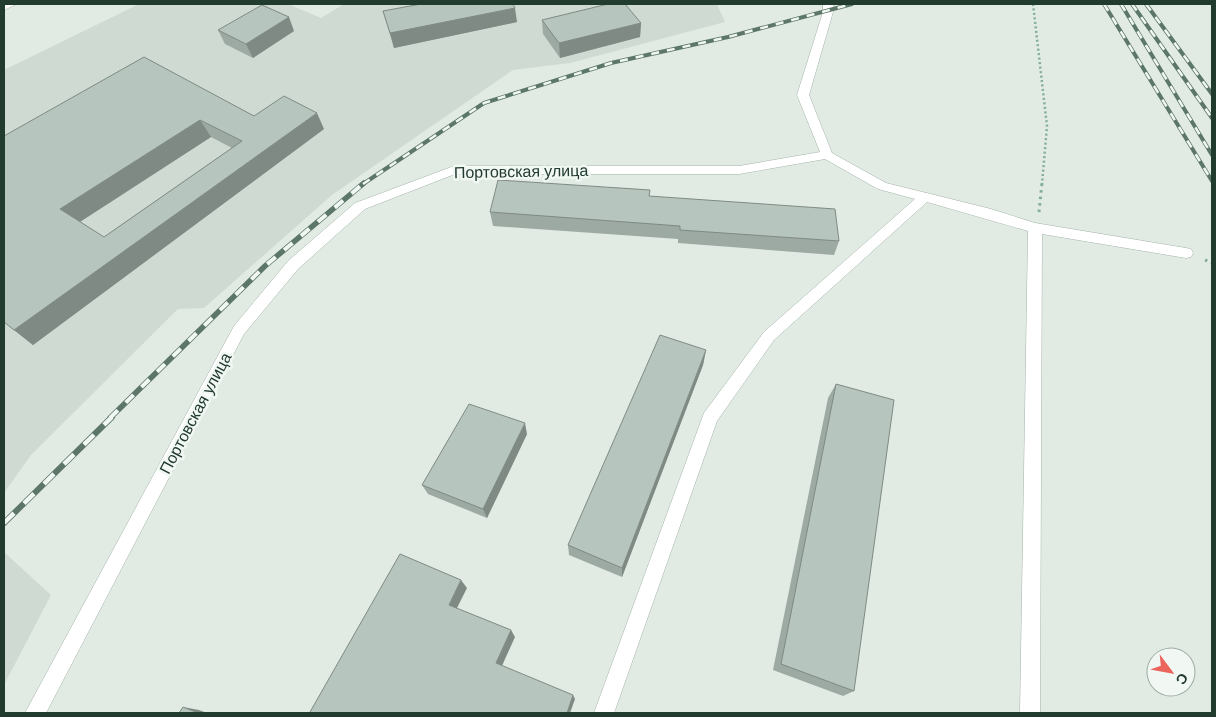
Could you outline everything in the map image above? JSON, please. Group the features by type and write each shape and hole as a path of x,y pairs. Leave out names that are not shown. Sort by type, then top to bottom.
{"street":[{"path":"4,7 12,4"},
{"path":"828,4 828,12 803,95 827,155 882,186 991,214 1037,229 1186,253"},
{"name":"Портовская улица","path":"35,713 239,330 294,265 360,206 454,170 738,170 827,155"},
{"path":"604,713 710,418 769,336 924,198"},
{"path":"1030,713 1037,229"}],"path":[{"path":"1033,4 1047,126 1037,229"}],"shaded area":[{"path":"139,4 288,4 321,18 344,4 717,4 725,22 570,63 513,70 332,195 204,308 178,309 31,455 4,493 4,70"},
{"path":"4,552 51,595 4,685"}],"building":[{"path":"421,4 513,4 515,8 390,33 383,11"},
{"path":"608,4 625,4 641,23 559,43 542,20"},
{"path":"262,5 289,17 246,44 218,30"},
{"path":"144,57 254,116 284,96 317,113 14,330 4,322 4,136","holes":["200,120 242,141 104,237 60,209"]},
{"path":"498,180 650,190 649,196 835,209 839,241 680,230 680,226 490,212"},
{"path":"660,335 706,350 622,568 568,545"},
{"path":"836,384 894,400 854,691 781,664"},
{"path":"469,404 525,423 483,509 422,485"},
{"path":"400,554 461,580 449,605 511,630 496,663 573,695 567,713 310,712"},
{"path":"183,707 198,713 179,713"}],"railway":[{"path":"363,184 484,103 611,63 728,37 852,4"},
{"path":"1104,4 1212,181"},
{"path":"1121,4 1212,155"},
{"path":"1132,4 1212,118"},
{"path":"1146,4 1212,94"},
{"path":"110,418 265,266 364,183"},
{"path":"4,523 112,417"}]}
